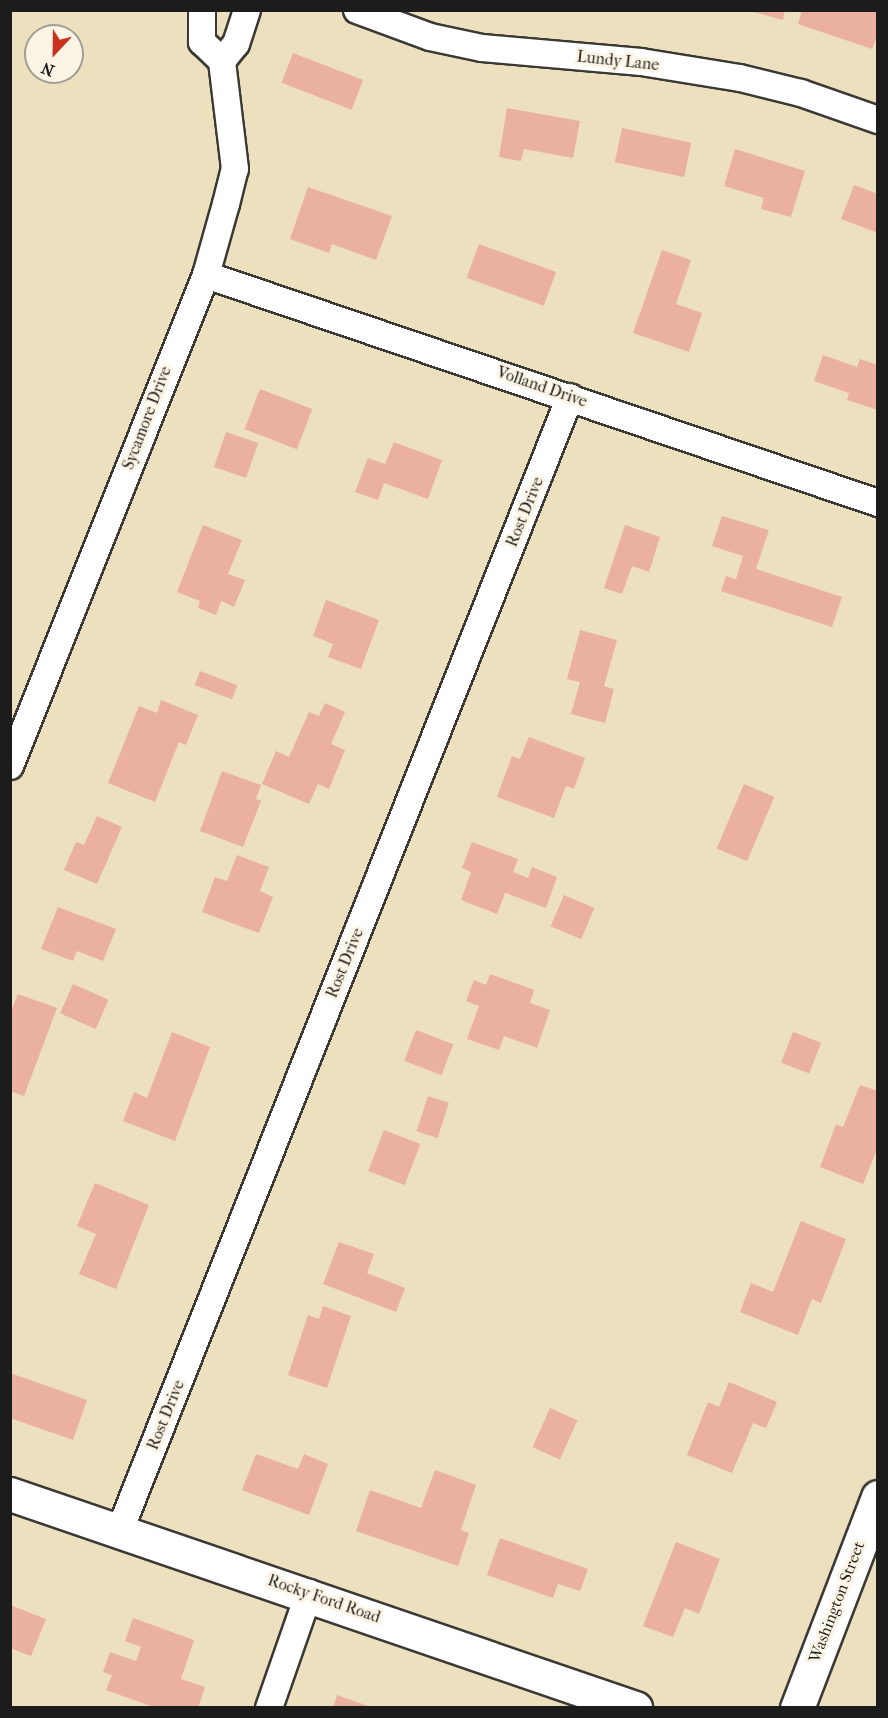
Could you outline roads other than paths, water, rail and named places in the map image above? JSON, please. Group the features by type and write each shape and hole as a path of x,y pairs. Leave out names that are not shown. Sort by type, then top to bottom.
{"street":[{"path":"202,10 202,42 222,61 236,44 247,10"},
{"name":"Lundy Lane","path":"357,10 430,38 482,48 641,62 740,78 801,93 878,120"},
{"name":"Sycamore Drive","path":"10,766 206,275 235,169 222,61"},
{"name":"Volland Drive","path":"206,275 878,502"},
{"name":"Rost Drive","path":"120,1530 570,397"},
{"name":"Rocky Ford Road","path":"10,1494 309,1593 635,1707"},
{"name":"Washington Street","path":"797,1707 878,1497"},
{"path":"269,1707 309,1593"}]}
